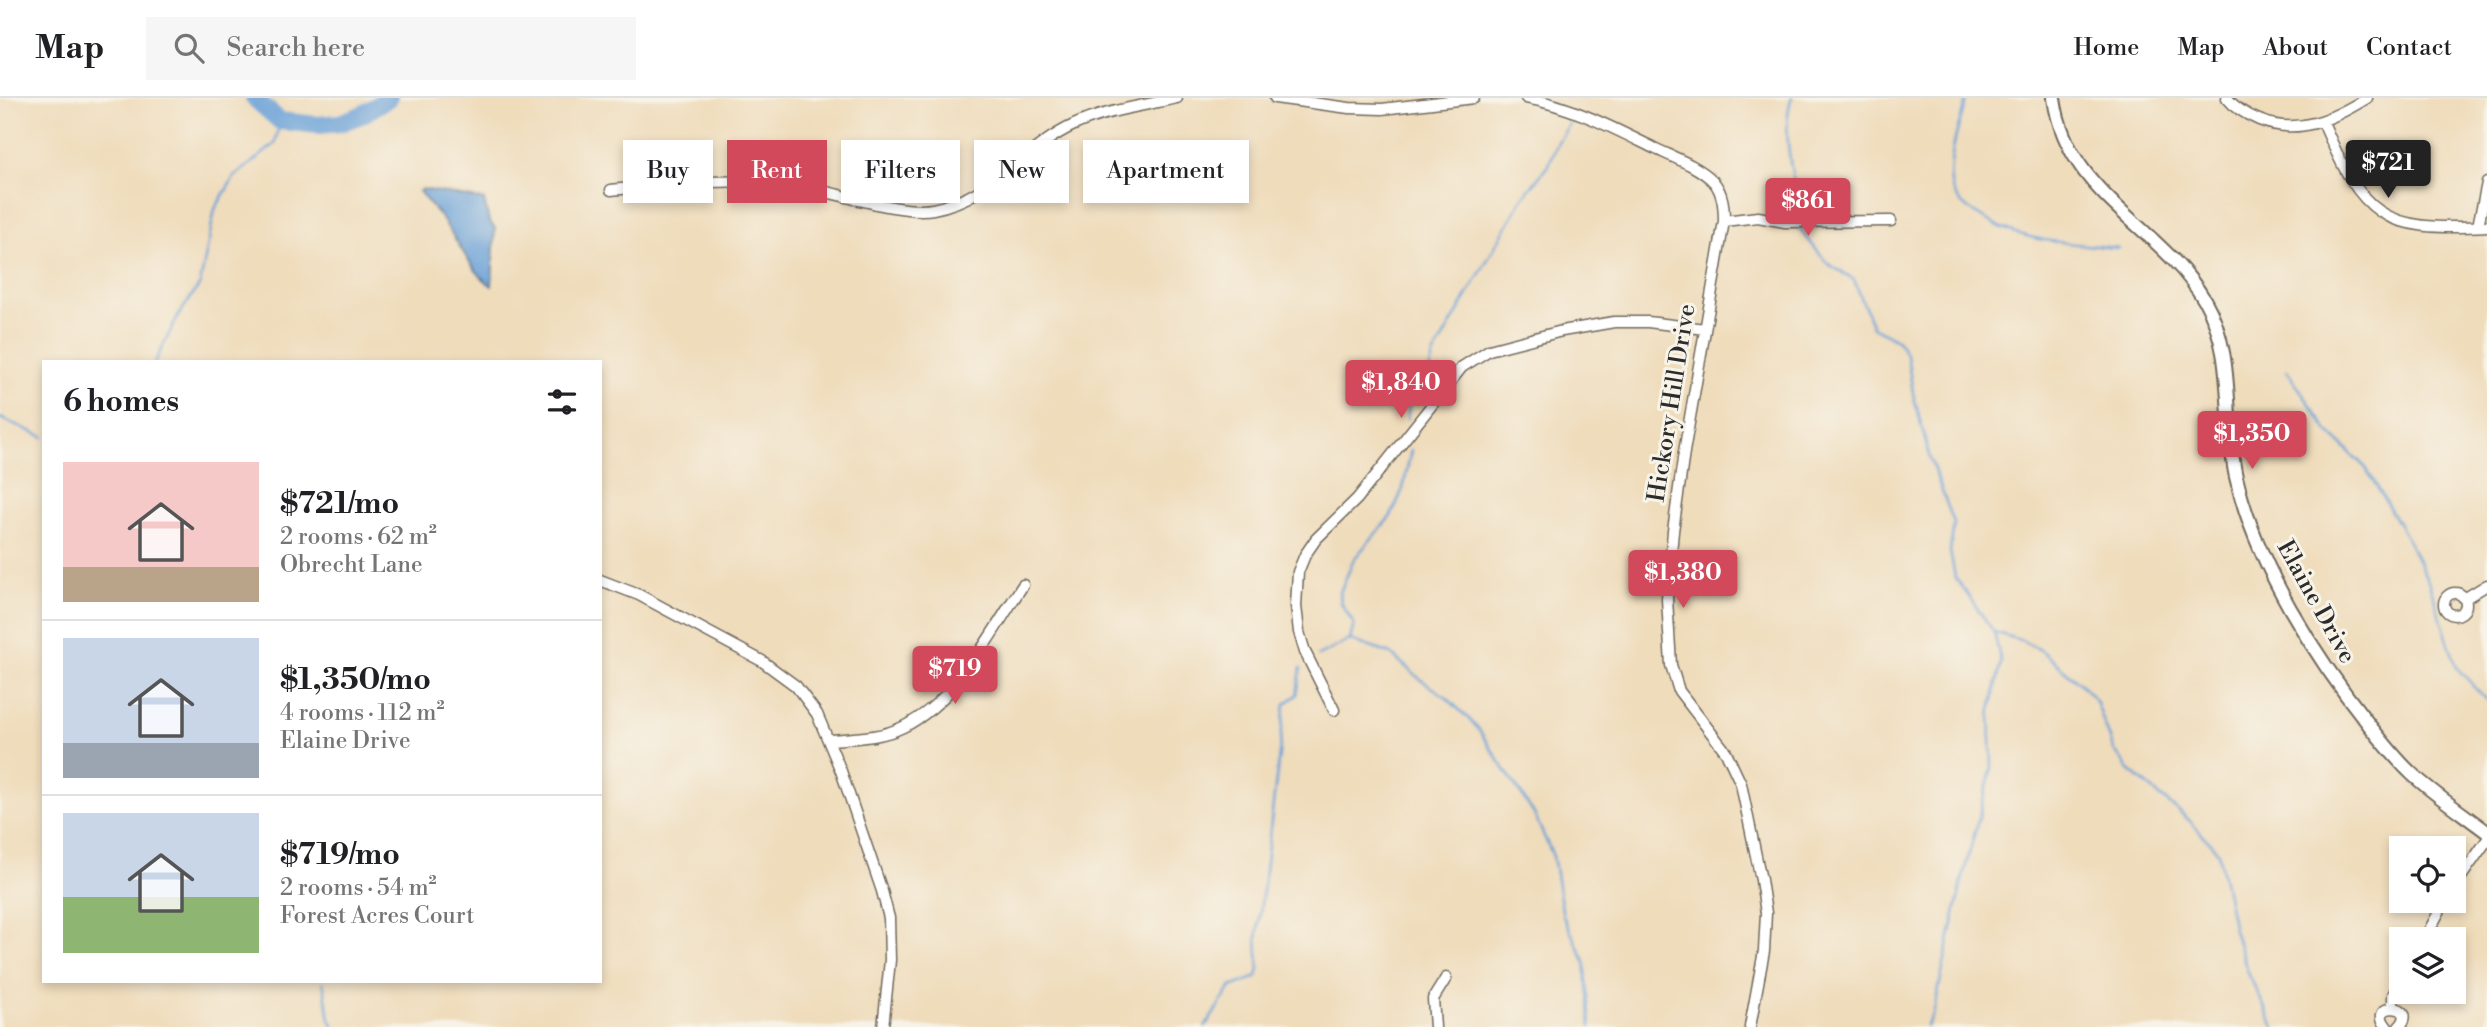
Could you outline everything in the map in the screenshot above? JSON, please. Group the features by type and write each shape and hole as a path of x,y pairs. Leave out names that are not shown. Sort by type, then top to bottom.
{"street":[{"path":"611,190 714,182 791,185 904,208 929,210 958,203 980,192 1047,141 1073,125 1105,114 1177,98"},
{"path":"1275,98 1349,108 1382,108 1474,98"},
{"name":"Hickory Hill Drive","path":"1526,98 1559,106 1696,168 1713,182 1720,192 1724,222 1673,531 1667,599 1668,635 1671,665 1679,691 1726,752 1741,784 1758,861 1766,913 1764,951 1750,1027"},
{"name":"Elaine Drive","path":"2054,98 2060,131 2080,167 2099,191 2181,267 2213,319 2220,337 2227,376 2231,450 2244,504 2278,585 2311,643 2347,697 2411,773 2487,832"},
{"path":"2227,98 2249,116 2271,125 2302,127 2323,122 2367,98"},
{"path":"2323,122 2347,176 2377,211 2391,219 2420,227 2483,226 2487,183"},
{"path":"1724,222 1758,218 1785,222 1891,221"},
{"path":"1334,710 1304,652 1299,632 1296,606 1298,572 1304,555 1356,499 1462,367 1489,350 1562,331 1614,322 1648,322 1706,329"},
{"path":"602,581 639,595 785,676 817,714 830,740 889,918 890,960 883,1027"},
{"path":"830,740 874,736 902,728 926,712 969,667 1023,585"},
{"path":"2464,599 2487,585"},
{"path":"2466,870 2487,840"},
{"path":"1435,1027 1433,999 1446,978"},
{"path":"2387,1027 2383,1022 2383,1015 2393,1007 2400,1009 2404,1015 2403,1023 2399,1027"}],"water":[{"path":"423,189 484,200 489,221 495,228 492,286 472,265 441,218 419,191"}],"waterway":[{"path":"254,98 280,121 318,125 340,123 361,115 389,98"},
{"path":"1792,98 1788,117 1788,141 1799,201 1798,217"},
{"path":"1967,98 1955,140 1950,173 1952,188 1962,203 1991,222 2026,236 2118,248"},
{"path":"156,360 178,316 200,284 215,209 234,177 275,144 280,121"},
{"path":"1407,419 1410,399 1427,379 1433,356 1522,199 1549,164 1570,123"},
{"path":"1799,228 1827,263 1854,280 1873,327 1897,340 1907,355 1913,393 1930,459 1954,523 1950,551 1955,577 1994,632 2001,663 1990,715 1992,767 1963,877 1933,1015 1926,1027"},
{"path":"2287,370 2328,431 2366,468 2429,583 2457,668 2487,700"},
{"path":"0,418 42,436"},
{"path":"1350,640 1354,624 1341,603 1340,592 1354,559 1391,516 1403,489 1411,450"},
{"path":"1994,632 2023,641 2042,651 2082,685 2096,701 2114,750 2128,769 2189,820 2218,852 2234,930 2248,973 2274,1027"},
{"path":"1318,656 1350,640 1391,654 1445,696 1477,727 1534,814 1553,856 1563,916 1585,961 1591,1027"},
{"path":"1205,1027 1231,987 1257,977 1257,938 1285,704 1297,695 1301,668"},
{"path":"323,983 334,1027"}]}
